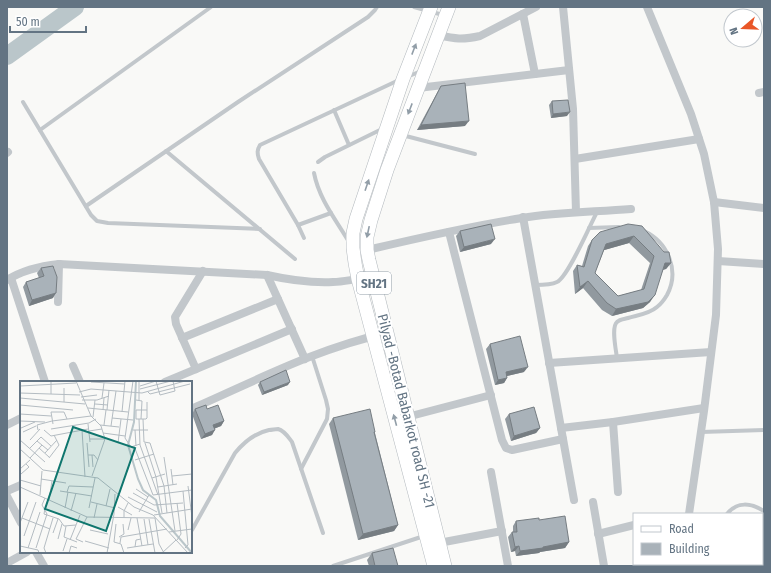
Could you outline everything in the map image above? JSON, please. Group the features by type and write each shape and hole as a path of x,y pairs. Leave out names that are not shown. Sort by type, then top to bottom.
{"main road":[{"name":"Pilyad -Botad Babarkot road SH -21","path":"430,9 403,79 356,219 353,248 358,279 434,566"},
{"name":"Pilyad -Botad Babarkot road SH -21","path":"445,566 367,250 367,237 387,170 447,11"}],"street":[{"path":"438,35 458,39 480,36 536,7"},
{"path":"563,7 573,110 576,212"},
{"path":"646,7 691,114 704,154 714,202 718,249 716,315 689,513"},
{"path":"523,14 535,74"},
{"path":"418,88 569,70"},
{"path":"574,159 700,140"},
{"path":"714,202 764,208"},
{"path":"367,250 523,217 631,209"},
{"path":"523,217 574,500"},
{"path":"449,232 502,440 506,448 512,450 563,439"},
{"path":"718,261 764,264"},
{"path":"45,381 9,279 29,270 59,264 267,275 307,282 333,282 358,279"},
{"path":"58,302 59,264"},
{"path":"196,369 176,324 175,317 203,272"},
{"path":"267,275 292,329 308,357"},
{"path":"182,338 278,299"},
{"path":"167,381 292,329"},
{"path":"192,409 308,357 387,333"},
{"path":"550,363 711,352"},
{"path":"74,366 80,381"},
{"path":"408,417 491,395"},
{"path":"561,428 613,422 704,408"},
{"path":"7,425 20,418"},
{"path":"613,422 618,492"},
{"path":"491,472 508,566"},
{"path":"7,491 20,485"},
{"path":"7,496 20,521"},
{"path":"593,502 604,566"},
{"path":"598,534 633,525"},
{"path":"439,543 502,530"},
{"path":"7,563 25,553"},
{"path":"37,553 44,566"}],"lane":[{"path":"40,130 212,7"},
{"path":"86,206 244,98 368,17 377,7"},
{"path":"414,7 447,11"},
{"path":"304,238 298,225 259,159 257,149 260,145 334,110 425,70"},
{"path":"23,102 86,206 97,221 108,223 260,230"},
{"path":"334,110 349,145"},
{"path":"318,162 325,157 388,126"},
{"path":"400,135 475,154"},
{"path":"166,151 295,259"},
{"path":"314,173 316,182 331,213 353,248"},
{"path":"535,286 557,283 563,278 569,269 597,212"},
{"path":"298,225 331,213"},
{"path":"589,228 626,228"},
{"path":"617,358 614,328 617,322 622,319 648,313 658,307 664,300 672,279 672,268 669,255 664,246 650,234 638,228"},
{"path":"301,469 327,419 328,409 326,400 308,357"},
{"path":"192,530 235,453 244,443 256,435 277,429 285,433 292,442 323,533"},
{"path":"701,432 764,430"},
{"path":"728,513 736,506 742,504 757,507 764,511"},
{"path":"333,566 426,535"}],"building":[{"path":"465,83 469,121 421,125 441,86"},
{"path":"568,100 570,112 553,114 552,101"},
{"path":"491,224 495,239 464,247 460,231"},
{"path":"628,224 642,226 664,252 669,252 671,263 665,263 655,295 648,302 616,309 607,303 588,281 580,287 577,265 584,267 592,240 600,232","holes":["634,236 654,256 644,289 618,296 595,273 606,244"]},
{"path":"53,266 57,277 56,293 32,300 26,282 44,276 41,268"},
{"path":"520,336 528,367 506,372 507,378 498,380 490,344"},
{"path":"286,370 290,382 264,392 260,382"},
{"path":"206,405 207,409 218,405 224,421 213,425 215,430 205,434 195,409"},
{"path":"534,407 540,428 514,436 509,414"},
{"path":"370,409 374,432 398,525 363,534 333,418"},
{"path":"565,516 569,542 543,548 520,551 519,546 515,547 512,532 517,532 516,521 539,518 539,520"},
{"path":"393,548 398,566 375,566 372,553"}],"waterway":[{"path":"7,56 75,7"}]}
